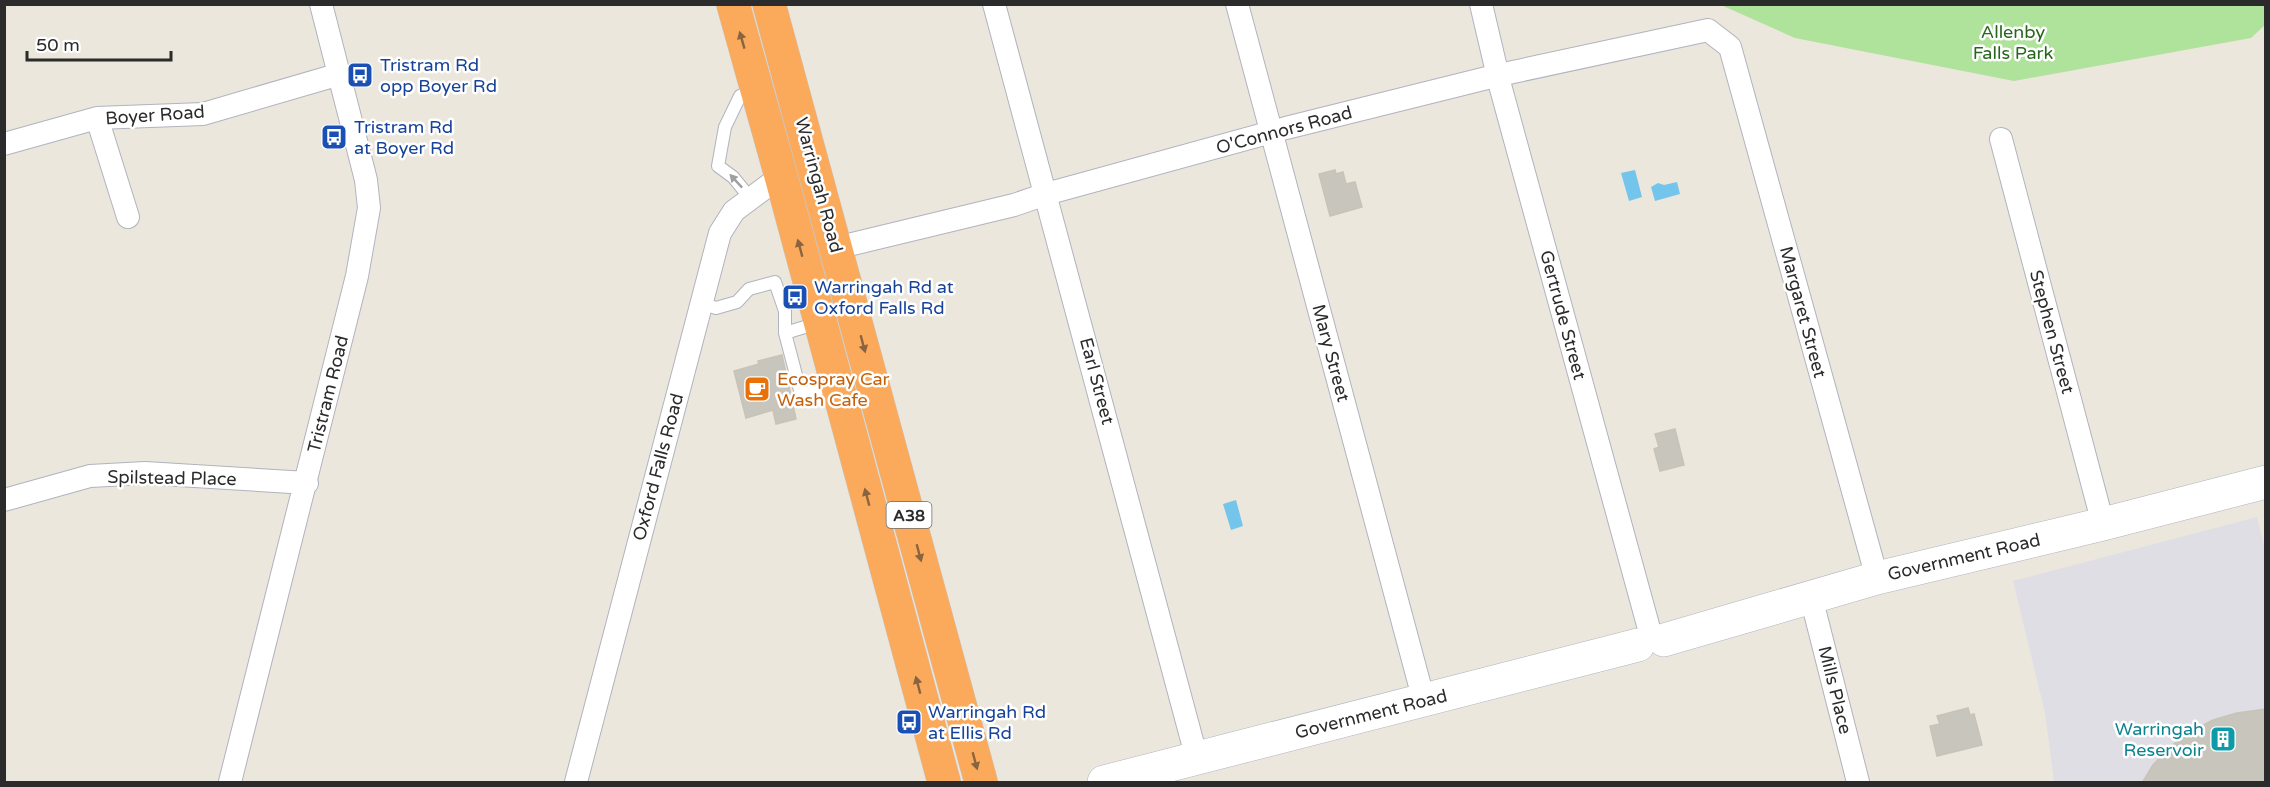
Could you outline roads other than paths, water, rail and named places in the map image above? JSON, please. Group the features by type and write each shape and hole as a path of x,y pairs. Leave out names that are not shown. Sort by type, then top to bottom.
{"highway":[{"name":"Warringah Road","path":"732,4 781,176 944,783"},
{"name":"Warringah Road","path":"769,4 981,783"}],"street":[{"name":"Tristram Road","path":"230,783 307,483 357,276 369,208 366,180 321,4"},
{"name":"Earl Street","path":"994,4 1197,759"},
{"name":"Mary Street","path":"1237,4 1424,701"},
{"name":"Gertrude Street","path":"1481,4 1500,85 1650,637"},
{"name":"O'Connors Road","path":"836,248 1014,205 1046,194 1271,132 1499,75 1708,30 1730,47"},
{"name":"Margaret Street","path":"1730,47 1877,578"},
{"name":"Boyer Road","path":"4,144 97,118 203,114 340,74"},
{"path":"97,118 128,217"},
{"name":"Stephen Street","path":"2001,139 2103,524"},
{"name":"Oxford Falls Road","path":"576,783 720,233 734,211 781,176"},
{"name":"Spilstead Place","path":"4,500 90,476 145,473 307,483"},
{"name":"Government Road","path":"1104,783 1424,701 1650,637 1877,578 2103,524 2265,482"},
{"name":"Mills Place","path":"1811,597 1858,783"}],"lane":[{"path":"751,199 733,177 718,166 725,127 740,96 756,88"},
{"path":"701,303 716,308 738,302 749,289 775,282 785,311 785,333 801,394 837,384"},
{"path":"785,333 820,322"}],"water":[{"path":"1635,170 1642,197 1629,201 1621,173"},
{"path":"1677,182 1680,194 1655,201 1651,187 1658,183 1664,185"},
{"path":"1236,500 1243,526 1231,530 1223,504"}],"place":[{"name":"Tristram Rd opp Boyer Rd","path":"360,75"},
{"name":"Tristram Rd at Boyer Rd","path":"334,137"},
{"name":"Warringah Rd at Oxford Falls Rd","path":"795,297"},
{"name":"Ecospray Car Wash Cafe","path":"757,389"},
{"name":"Warringah Rd at Ellis Rd","path":"909,722"},
{"name":"Warringah Reservoir","path":"2223,739"}],"park label":[{"name":"Allenby Falls Park","path":"2013,42"}]}
